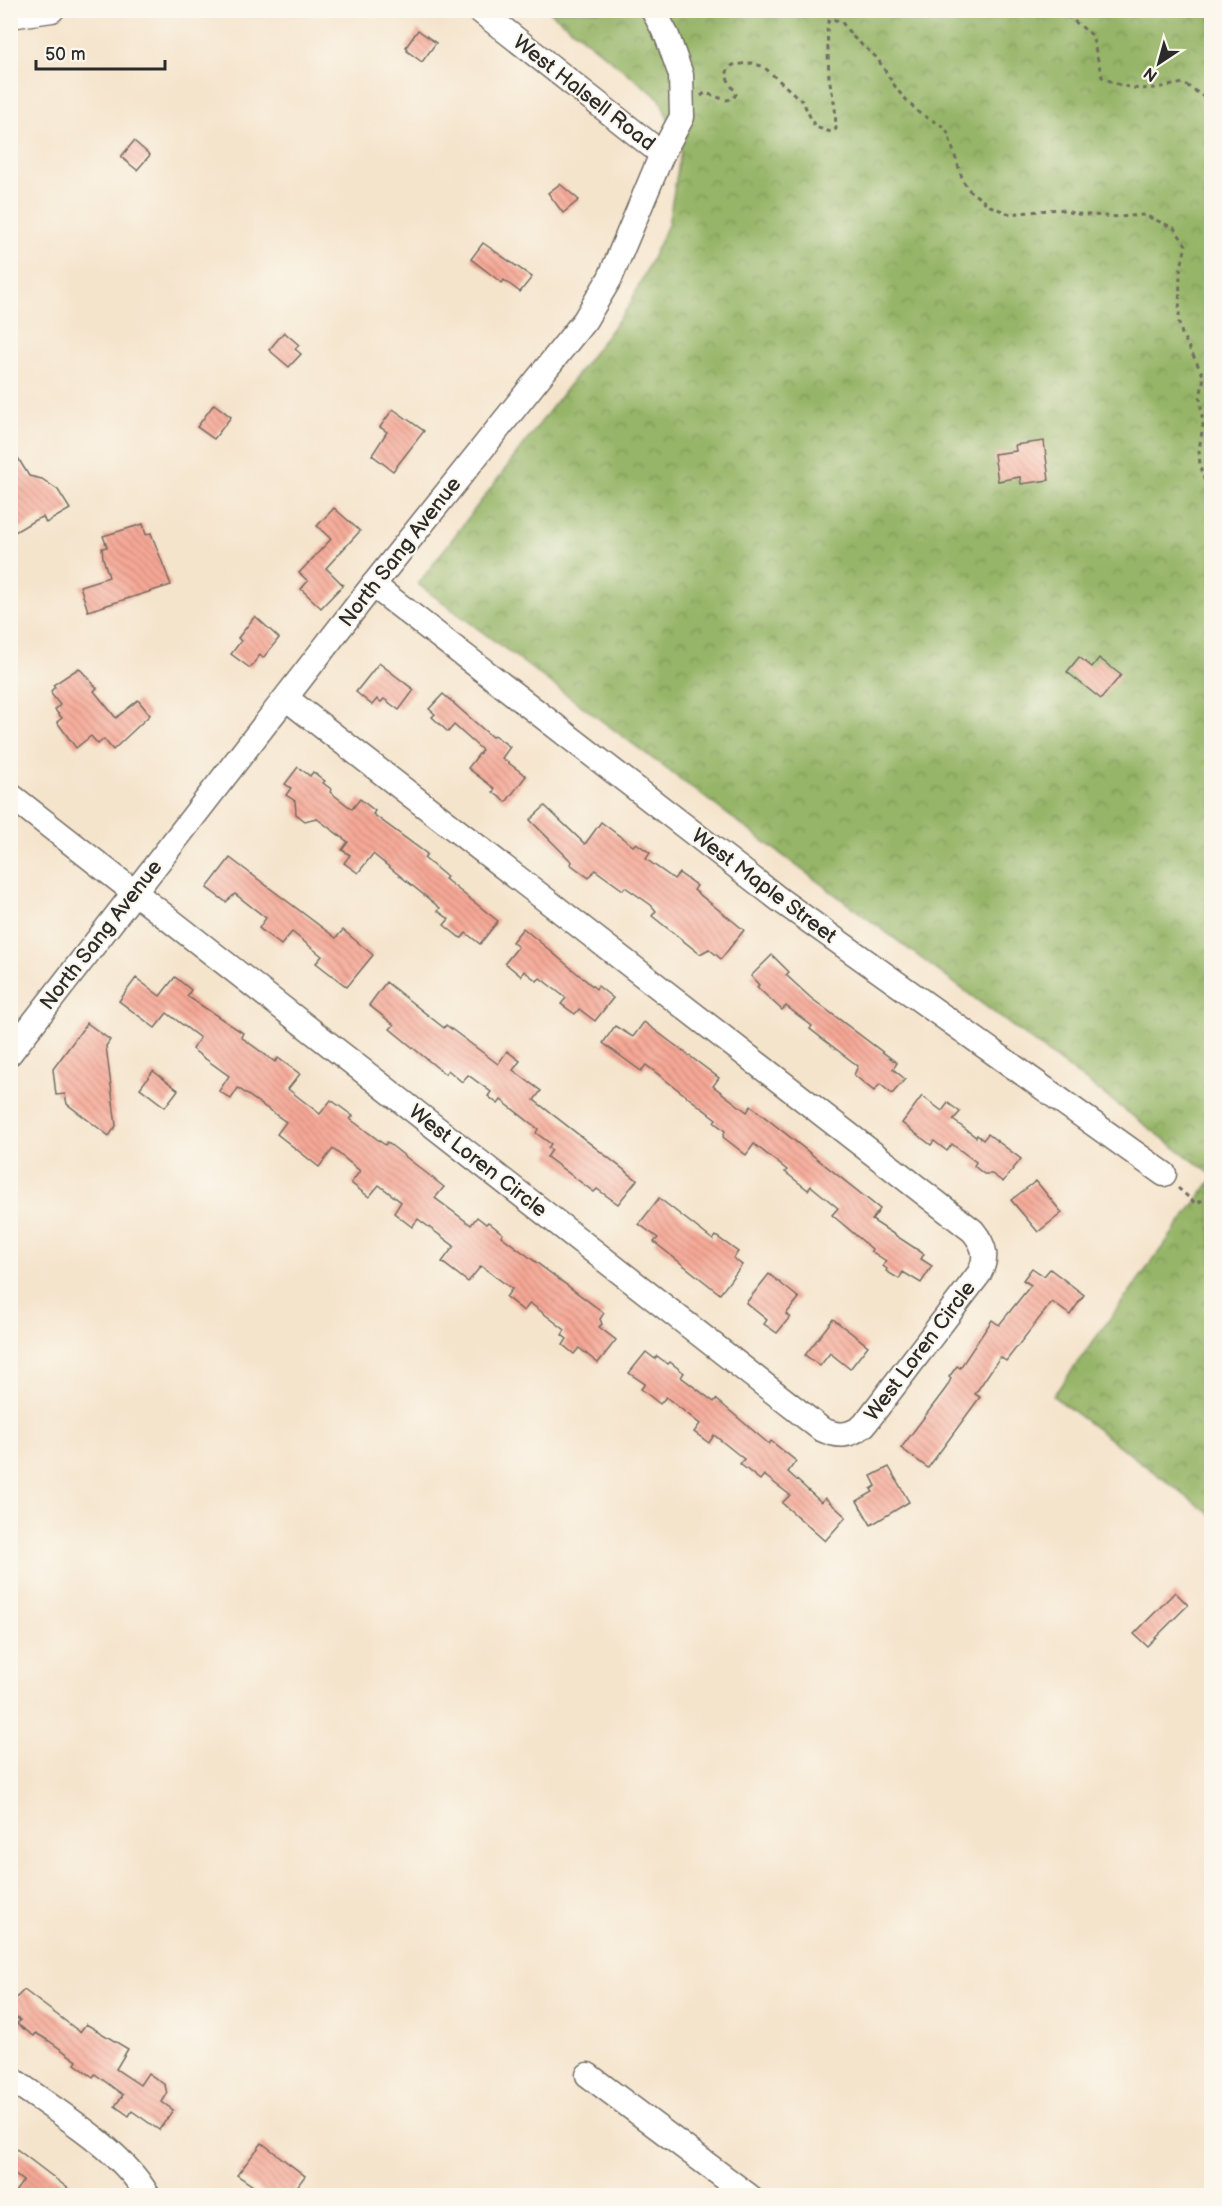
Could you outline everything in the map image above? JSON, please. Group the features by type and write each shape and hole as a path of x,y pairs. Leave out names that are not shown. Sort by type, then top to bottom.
{"street":[{"path":"10,16 52,10"},
{"name":"West Halsell Road","path":"479,10 662,154"},
{"name":"North Sang Avenue","path":"10,1053 133,892 287,699 373,585 585,320 610,278 662,154 682,117 681,75 667,36 653,10"},
{"name":"West Maple Street","path":"373,585 780,900 1164,1174"},
{"name":"West Loren Circle","path":"133,892 821,1429 834,1435 846,1436 864,1425 979,1274 984,1264 985,1253 982,1241 974,1232 287,699"},
{"path":"10,795 133,892"},
{"path":"588,2075 749,2196"},
{"path":"10,2078 112,2153 141,2182 148,2196"}],"path":[{"path":"1060,10 1092,35 1101,77 1122,87 1150,90 1183,82 1212,102"},
{"path":"699,98 705,93 726,100 733,99 736,94 726,76 728,69 733,64 752,63 764,68 798,97 816,127 831,132 836,129 835,106 829,78 827,24 830,19 837,19 842,21 852,36 877,58 898,91 920,113 946,128 954,147 963,181 970,191 990,206 1010,214 1059,209 1076,214 1120,217 1144,214 1174,228 1185,245 1180,272 1179,322 1185,340 1204,376 1200,398 1203,425 1199,450 1200,467 1212,502"},
{"path":"1164,1174 1194,1204 1205,1198 1212,1199"}],"green space":[{"path":"549,11 1211,11 1211,1174 418,584 629,306 668,225 681,151 660,99"},
{"path":"1211,1181 1211,1515 1053,1396"}],"building":[{"path":"418,30 436,43 422,62 407,51 406,47"},
{"path":"134,141 150,155 137,170 121,157"},
{"path":"560,184 579,200 563,213 548,193"},
{"path":"483,243 532,277 520,292 504,280 502,283 471,259"},
{"path":"284,332 299,345 295,349 301,354 289,367 269,350"},
{"path":"214,404 231,417 214,439 197,427"},
{"path":"393,409 424,431 393,471 372,455 387,432 380,427"},
{"path":"1044,441 1049,480 1021,484 1020,477 998,481 994,454 1016,451 1015,445"},
{"path":"10,445 29,476 42,479 58,490 70,509 46,523 43,517 35,520 10,535"},
{"path":"334,508 360,531 326,568 343,585 321,608 301,589 308,581 299,573 331,539 317,526"},
{"path":"143,524 146,535 151,533 171,585 88,611 80,586 109,577 103,558 102,548 107,547 103,536"},
{"path":"255,616 279,638 263,658 260,655 250,668 231,654 241,641 238,638"},
{"path":"1079,657 1092,667 1099,658 1121,675 1101,699 1067,672"},
{"path":"379,663 414,690 399,710 384,699 381,702 377,699 372,705 356,692"},
{"path":"79,668 97,688 94,691 116,718 138,700 150,715 113,750 104,739 98,744 91,736 76,748 57,722 62,718 55,710 60,705 52,695 51,691 55,687 53,685"},
{"path":"443,694 492,737 494,735 510,747 502,758 526,776 506,802 493,792 495,789 468,768 482,750 454,725 448,732 432,717 435,714 429,709"},
{"path":"298,767 310,776 313,772 325,781 323,783 331,789 330,792 352,809 360,799 375,811 373,814 427,854 424,858 447,877 445,879 498,921 480,944 466,933 462,938 459,937 444,925 449,919 438,911 440,908 373,854 358,873 344,863 350,855 342,850 348,842 316,818 305,821 296,814 295,801 286,795 291,788 285,784"},
{"path":"545,806 585,844 601,822 633,846 636,843 650,853 646,859 674,879 679,873 697,886 694,890 744,930 721,959 709,949 700,954 652,916 656,911 651,905 625,887 623,890 595,870 589,878 570,864 572,862 530,820"},
{"path":"230,858 336,938 343,930 373,955 347,987 316,963 322,956 292,932 281,945 259,928 266,918 235,894 226,902 207,888"},
{"path":"523,928 596,989 598,986 613,998 595,1021 579,1009 575,1014 561,1004 566,998 540,978 537,981 524,971 521,976 505,963 518,947 512,942"},
{"path":"772,955 789,972 786,975 811,998 897,1063 893,1069 905,1079 892,1094 880,1084 874,1091 854,1075 858,1066 810,1029 812,1026 786,1006 782,1010 757,987 759,985 751,976"},
{"path":"175,977 191,990 187,996 243,1033 241,1037 275,1062 278,1058 300,1074 288,1089 320,1114 331,1100 353,1116 350,1119 385,1145 387,1142 444,1187 435,1198 471,1225 477,1217 486,1224 488,1222 503,1234 501,1236 604,1313 600,1319 602,1324 599,1327 616,1340 598,1363 579,1348 574,1354 563,1345 567,1339 562,1335 565,1330 530,1303 524,1311 506,1297 512,1289 481,1266 468,1282 442,1262 454,1246 418,1219 412,1227 394,1213 401,1202 379,1185 369,1197 351,1183 360,1171 333,1149 319,1167 277,1134 286,1122 238,1088 231,1099 219,1091 229,1076 192,1049 200,1038 167,1013 155,1028 119,1001 136,978 160,996"},
{"path":"386,982 444,1028 446,1025 498,1064 507,1051 520,1061 513,1070 541,1091 534,1100 637,1180 618,1204 597,1189 594,1192 547,1157 552,1150 548,1148 551,1144 536,1133 538,1129 501,1100 498,1104 488,1096 491,1092 468,1075 462,1082 448,1070 445,1074 390,1029 394,1025 369,1005"},
{"path":"644,1022 719,1078 713,1086 747,1112 751,1106 880,1209 872,1220 924,1254 921,1259 932,1266 921,1283 903,1272 899,1279 886,1271 887,1269 883,1266 886,1261 871,1251 872,1249 832,1215 838,1208 811,1186 808,1190 754,1144 746,1155 723,1137 725,1131 714,1122 716,1119 646,1065 641,1071 603,1043 615,1026 633,1037"},
{"path":"87,1023 110,1040 106,1046 116,1126 109,1136 67,1104 65,1094 56,1095 53,1069"},
{"path":"153,1071 178,1090 165,1107 140,1088"},
{"path":"922,1096 942,1111 948,1103 960,1112 953,1120 983,1140 988,1134 1021,1159 1003,1182 992,1174 984,1174 974,1166 976,1162 952,1144 947,1151 934,1141 931,1145 902,1123"},
{"path":"1036,1181 1062,1213 1038,1232 1011,1200"},
{"path":"659,1198 713,1240 716,1236 738,1252 733,1258 742,1265 720,1294 654,1242 658,1238 639,1224"},
{"path":"1032,1268 1044,1276 1050,1269 1084,1295 1070,1315 1052,1302 1006,1361 1000,1357 975,1394 980,1397 928,1468 901,1448 946,1388 951,1379 949,1377 957,1366 960,1368 992,1320 999,1325 1031,1285 1023,1280"},
{"path":"769,1274 799,1298 786,1314 790,1317 777,1333 764,1324 767,1320 746,1303"},
{"path":"833,1319 868,1346 850,1369 830,1353 820,1366 805,1355"},
{"path":"646,1352 655,1359 657,1356 668,1364 670,1362 684,1373 681,1377 714,1402 716,1399 769,1444 771,1441 796,1461 788,1472 821,1502 825,1498 846,1517 825,1541 782,1503 790,1495 764,1475 760,1480 740,1464 744,1459 714,1435 709,1443 694,1432 700,1424 666,1397 660,1404 641,1389 645,1384 629,1373"},
{"path":"889,1467 909,1502 871,1525 857,1501 873,1492 871,1489 876,1486 871,1476"},
{"path":"1175,1592 1188,1605 1147,1646 1134,1634"},
{"path":"24,1990 80,2032 86,2024 128,2049 116,2069 140,2085 148,2073 165,2085 167,2094 162,2102 173,2110 159,2130 132,2111 129,2116 115,2106 123,2095 95,2074 93,2077 75,2064 77,2061 49,2041 36,2033 34,2036 17,2024 20,2020 10,2014 10,2004"},
{"path":"262,2143 305,2176 290,2196 268,2196 237,2175"},
{"path":"10,2144 78,2196 12,2196 23,2181 10,2171"}]}
